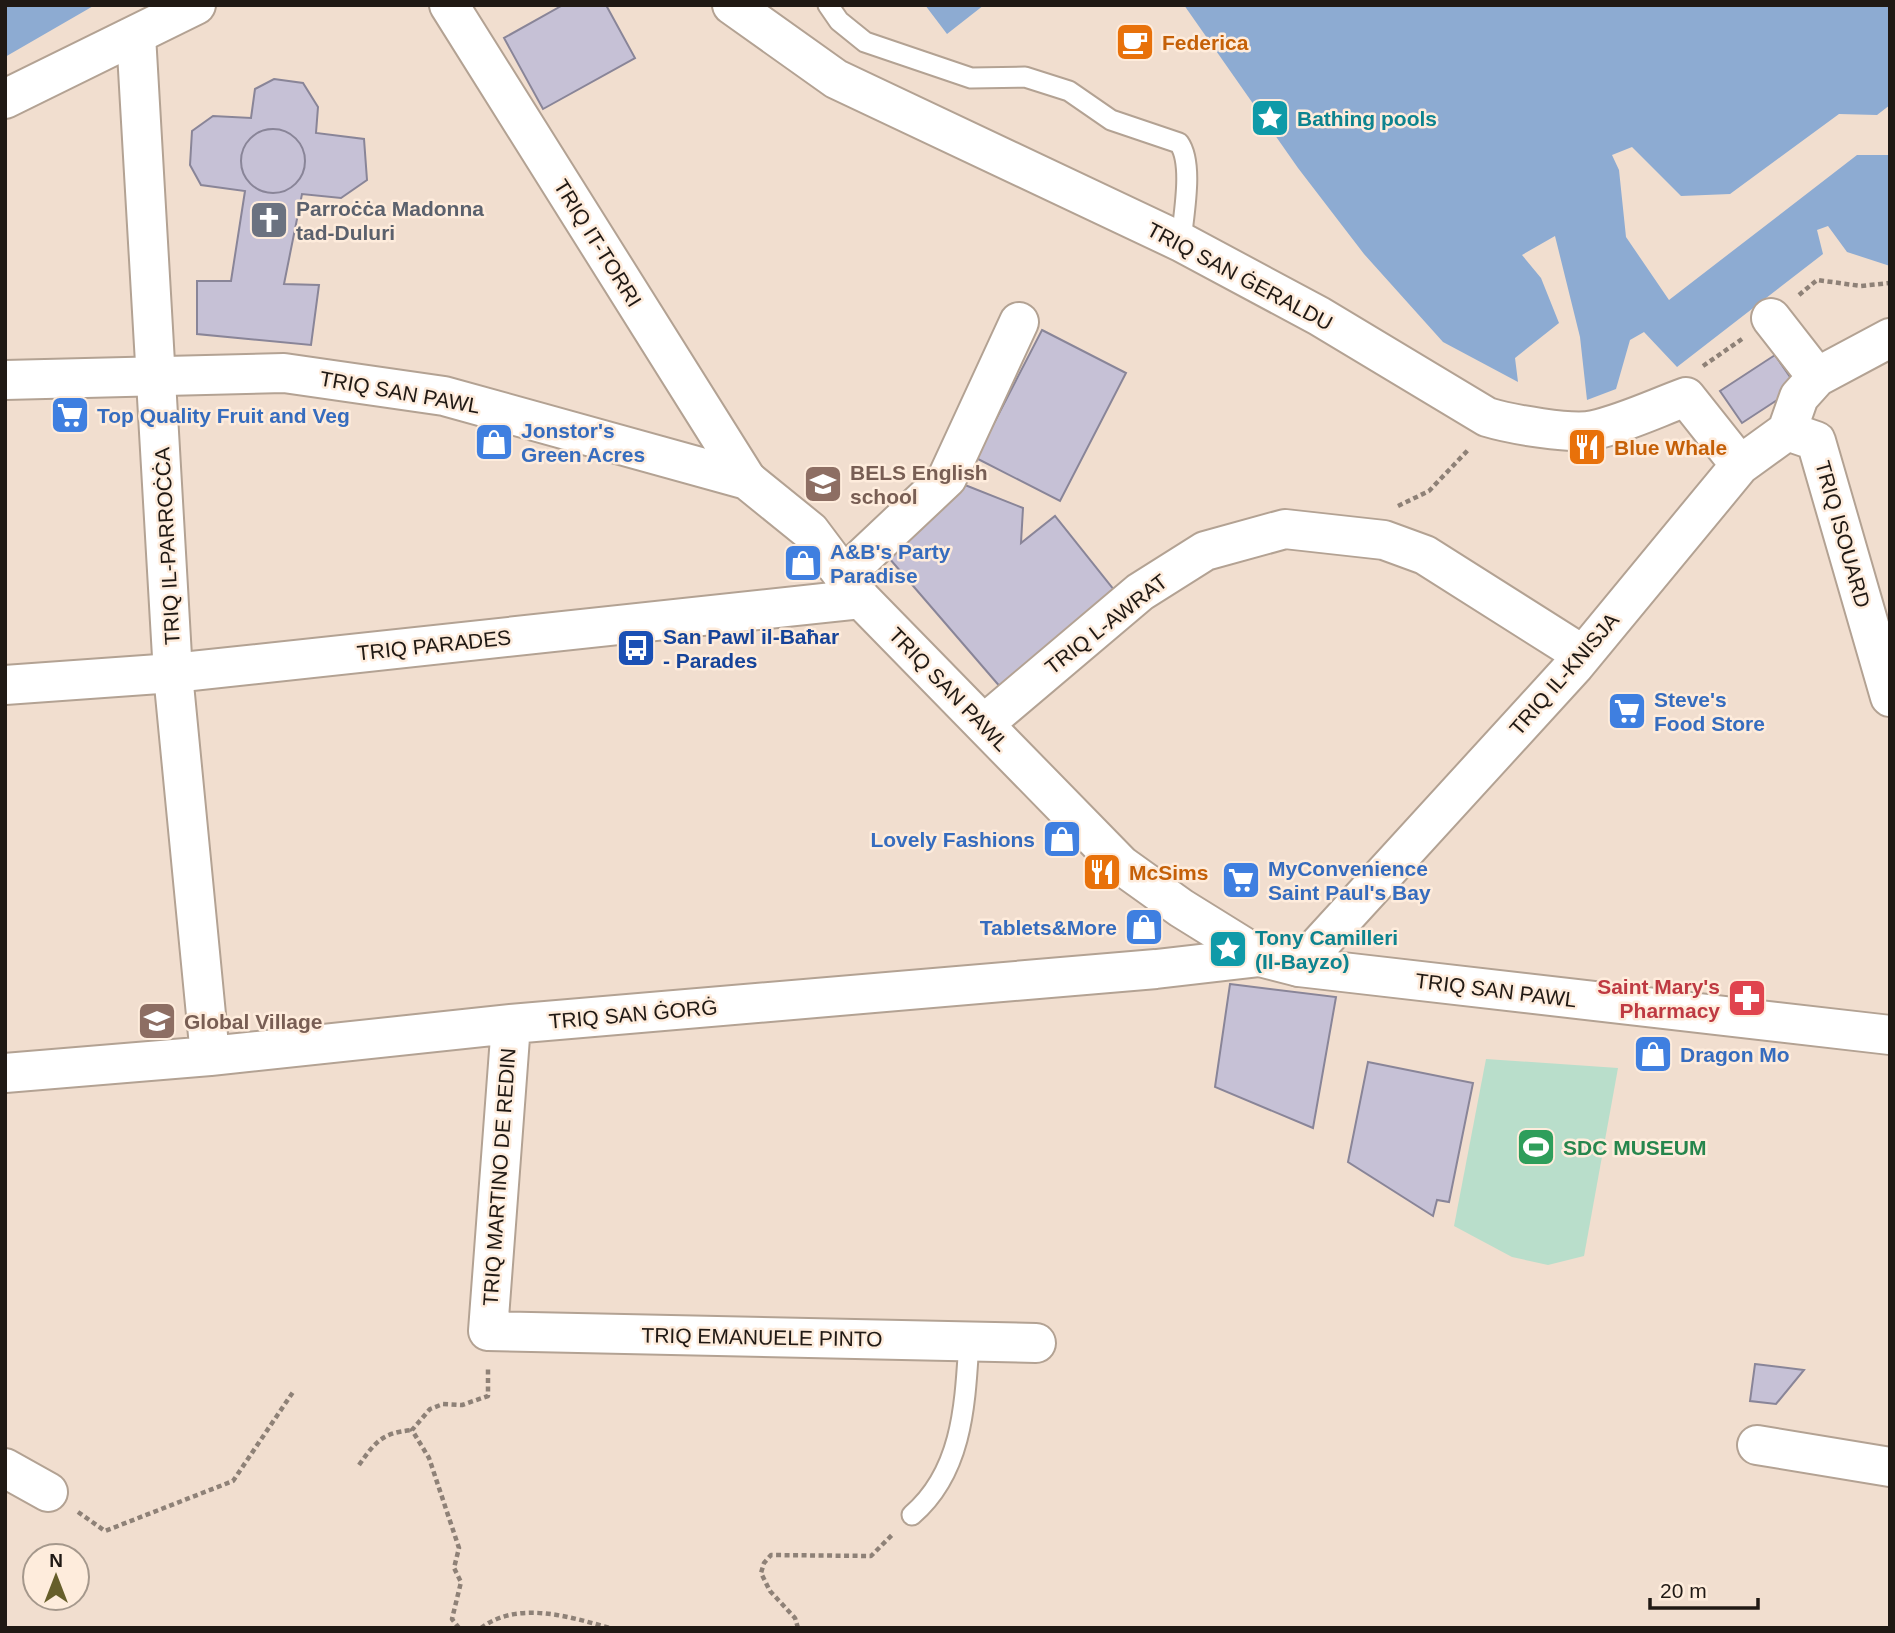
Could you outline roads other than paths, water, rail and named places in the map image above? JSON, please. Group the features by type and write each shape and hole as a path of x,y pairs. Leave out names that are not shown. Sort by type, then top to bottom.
{"street":[{"path":"5,99 195,5"},
{"name":"TRIQ IT-TORRI","path":"449,5 747,480"},
{"name":"TRIQ SAN ĠERALDU","path":"732,5 836,79 1181,243 1319,316 1487,417 1544,428 1592,430 1686,397 1740,465"},
{"name":"TRIQ IL-PARROĊĊA","path":"136,35 158,376 173,673 210,1056"},
{"path":"1771,318 1817,377"},
{"path":"852,587 947,478 1019,322"},
{"path":"1787,431 1800,397 1817,377 1890,338"},
{"name":"TRIQ SAN PAWL","path":"5,380 284,373 444,396 747,480 810,531 852,587 1121,865 1181,908 1260,957 1299,967 1890,1035"},
{"name":"TRIQ IL-KNISJA","path":"1299,967 1583,655 1740,465 1787,431"},
{"name":"TRIQ ISOUARD","path":"1787,431 1816,441 1890,697"},
{"name":"TRIQ L-AWRAT","path":"984,724 1140,592 1205,551 1285,529 1384,540 1425,555 1583,655"},
{"name":"TRIQ PARADES","path":"5,685 173,673 852,587"},
{"name":"TRIQ SAN ĠORĠ","path":"5,1073 210,1056 511,1024 1156,969 1260,957"},
{"name":"TRIQ MARTINO DE REDIN","path":"488,1331 511,1024"},
{"name":"TRIQ EMANUELE PINTO","path":"488,1331 1036,1343"},
{"path":"1757,1445 1890,1467"},
{"path":"5,1468 48,1492"}],"lane":[{"path":"828,5 839,22 865,43 971,78 1025,77 1069,91 1111,120 1179,143 1186,159 1181,243"},
{"path":"912,1515 930,1499 948,1466 964,1414 969,1341"}],"water":[{"path":"5,5 95,5 5,57"},
{"path":"925,5 984,5 947,34"},
{"path":"1184,5 1890,5 1890,105 1877,115 1839,114 1730,194 1681,196 1632,147 1612,155 1619,170 1626,237 1669,300 1857,155 1890,155 1890,266 1847,252 1828,226 1817,230 1823,254 1677,367 1644,332 1630,340 1616,389 1587,400 1580,337 1555,236 1522,255 1541,278 1559,323 1515,358 1518,382 1443,342 1364,254 1298,168"}],"place":[{"name":"Federica","path":"1135,42"},
{"name":"Bathing pools","path":"1270,118"},
{"name":"Parroċċa Madonna tad-Duluri","path":"269,220"},
{"name":"Top Quality Fruit and Veg","path":"70,415"},
{"name":"Jonstor's Green Acres","path":"494,442"},
{"name":"Blue Whale","path":"1587,447"},
{"name":"BELS English school","path":"823,484"},
{"name":"A&B's Party Paradise","path":"803,563"},
{"name":"San Pawl il-Baħar - Parades","path":"636,648"},
{"name":"Steve's Food Store","path":"1627,711"},
{"name":"Lovely Fashions","path":"1062,839"},
{"name":"McSims","path":"1102,872"},
{"name":"MyConvenience Saint Paul's Bay","path":"1241,880"},
{"name":"Tablets&More","path":"1144,927"},
{"name":"Tony Camilleri (Il-Bayzo)","path":"1228,949"},
{"name":"Saint Mary's Pharmacy","path":"1747,998"},
{"name":"Global Village","path":"157,1021"},
{"name":"Dragon Mo","path":"1653,1054"},
{"name":"SDC MUSEUM","path":"1536,1147"}]}
